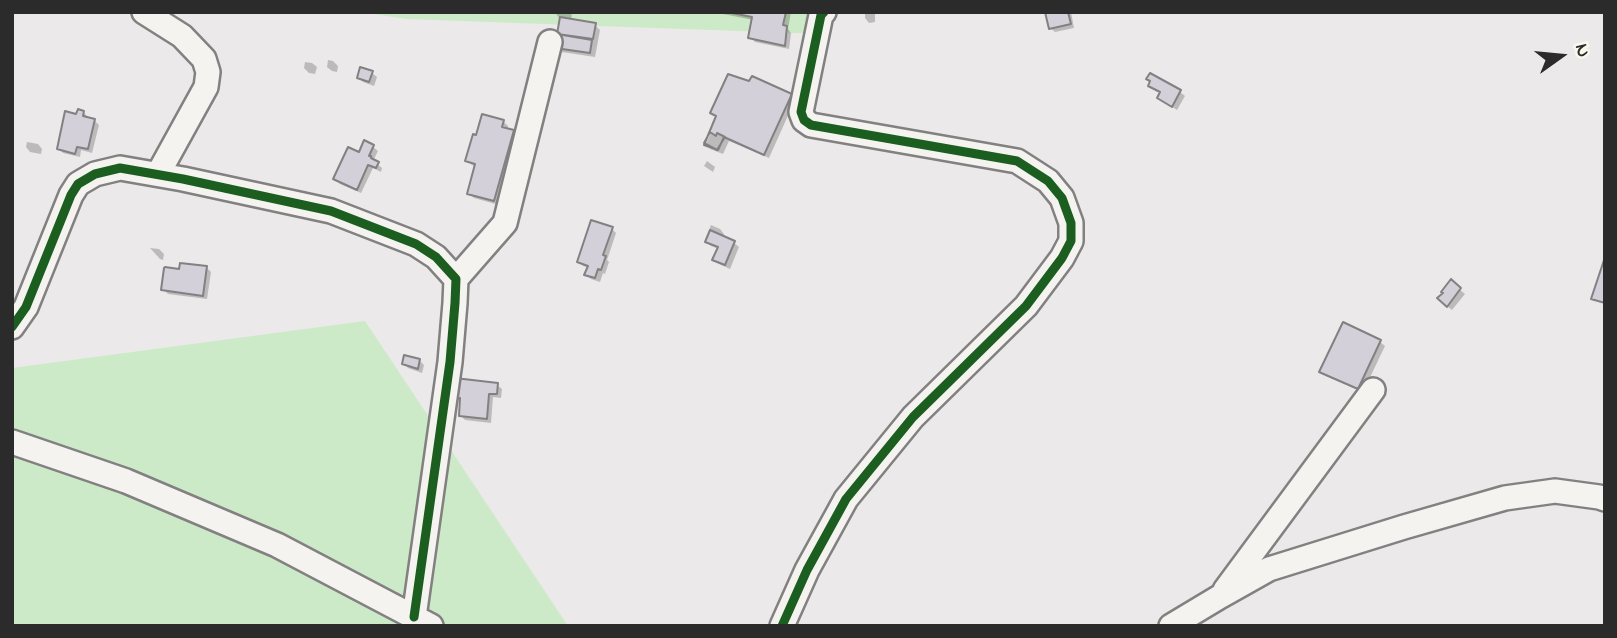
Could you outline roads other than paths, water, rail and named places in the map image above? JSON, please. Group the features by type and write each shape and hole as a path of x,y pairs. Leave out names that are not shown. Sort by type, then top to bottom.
{"street":[{"path":"144,12 182,36 204,60 208,72 206,87 158,174"},
{"path":"782,626 807,570 846,499 913,417 1026,306 1062,258 1071,241 1071,223 1062,198 1048,181 1017,161 811,125 804,120 802,112 821,15 824,12"},
{"path":"12,442 126,481 277,544 422,621 450,362 456,279 505,223 550,42"},
{"path":"12,327 26,307 71,195 78,184 95,174 120,168 331,211 415,244 436,257 456,279"},
{"path":"1221,596 1373,390"},
{"path":"1171,626 1269,569 1404,527 1505,498 1555,491 1605,499"}]}
